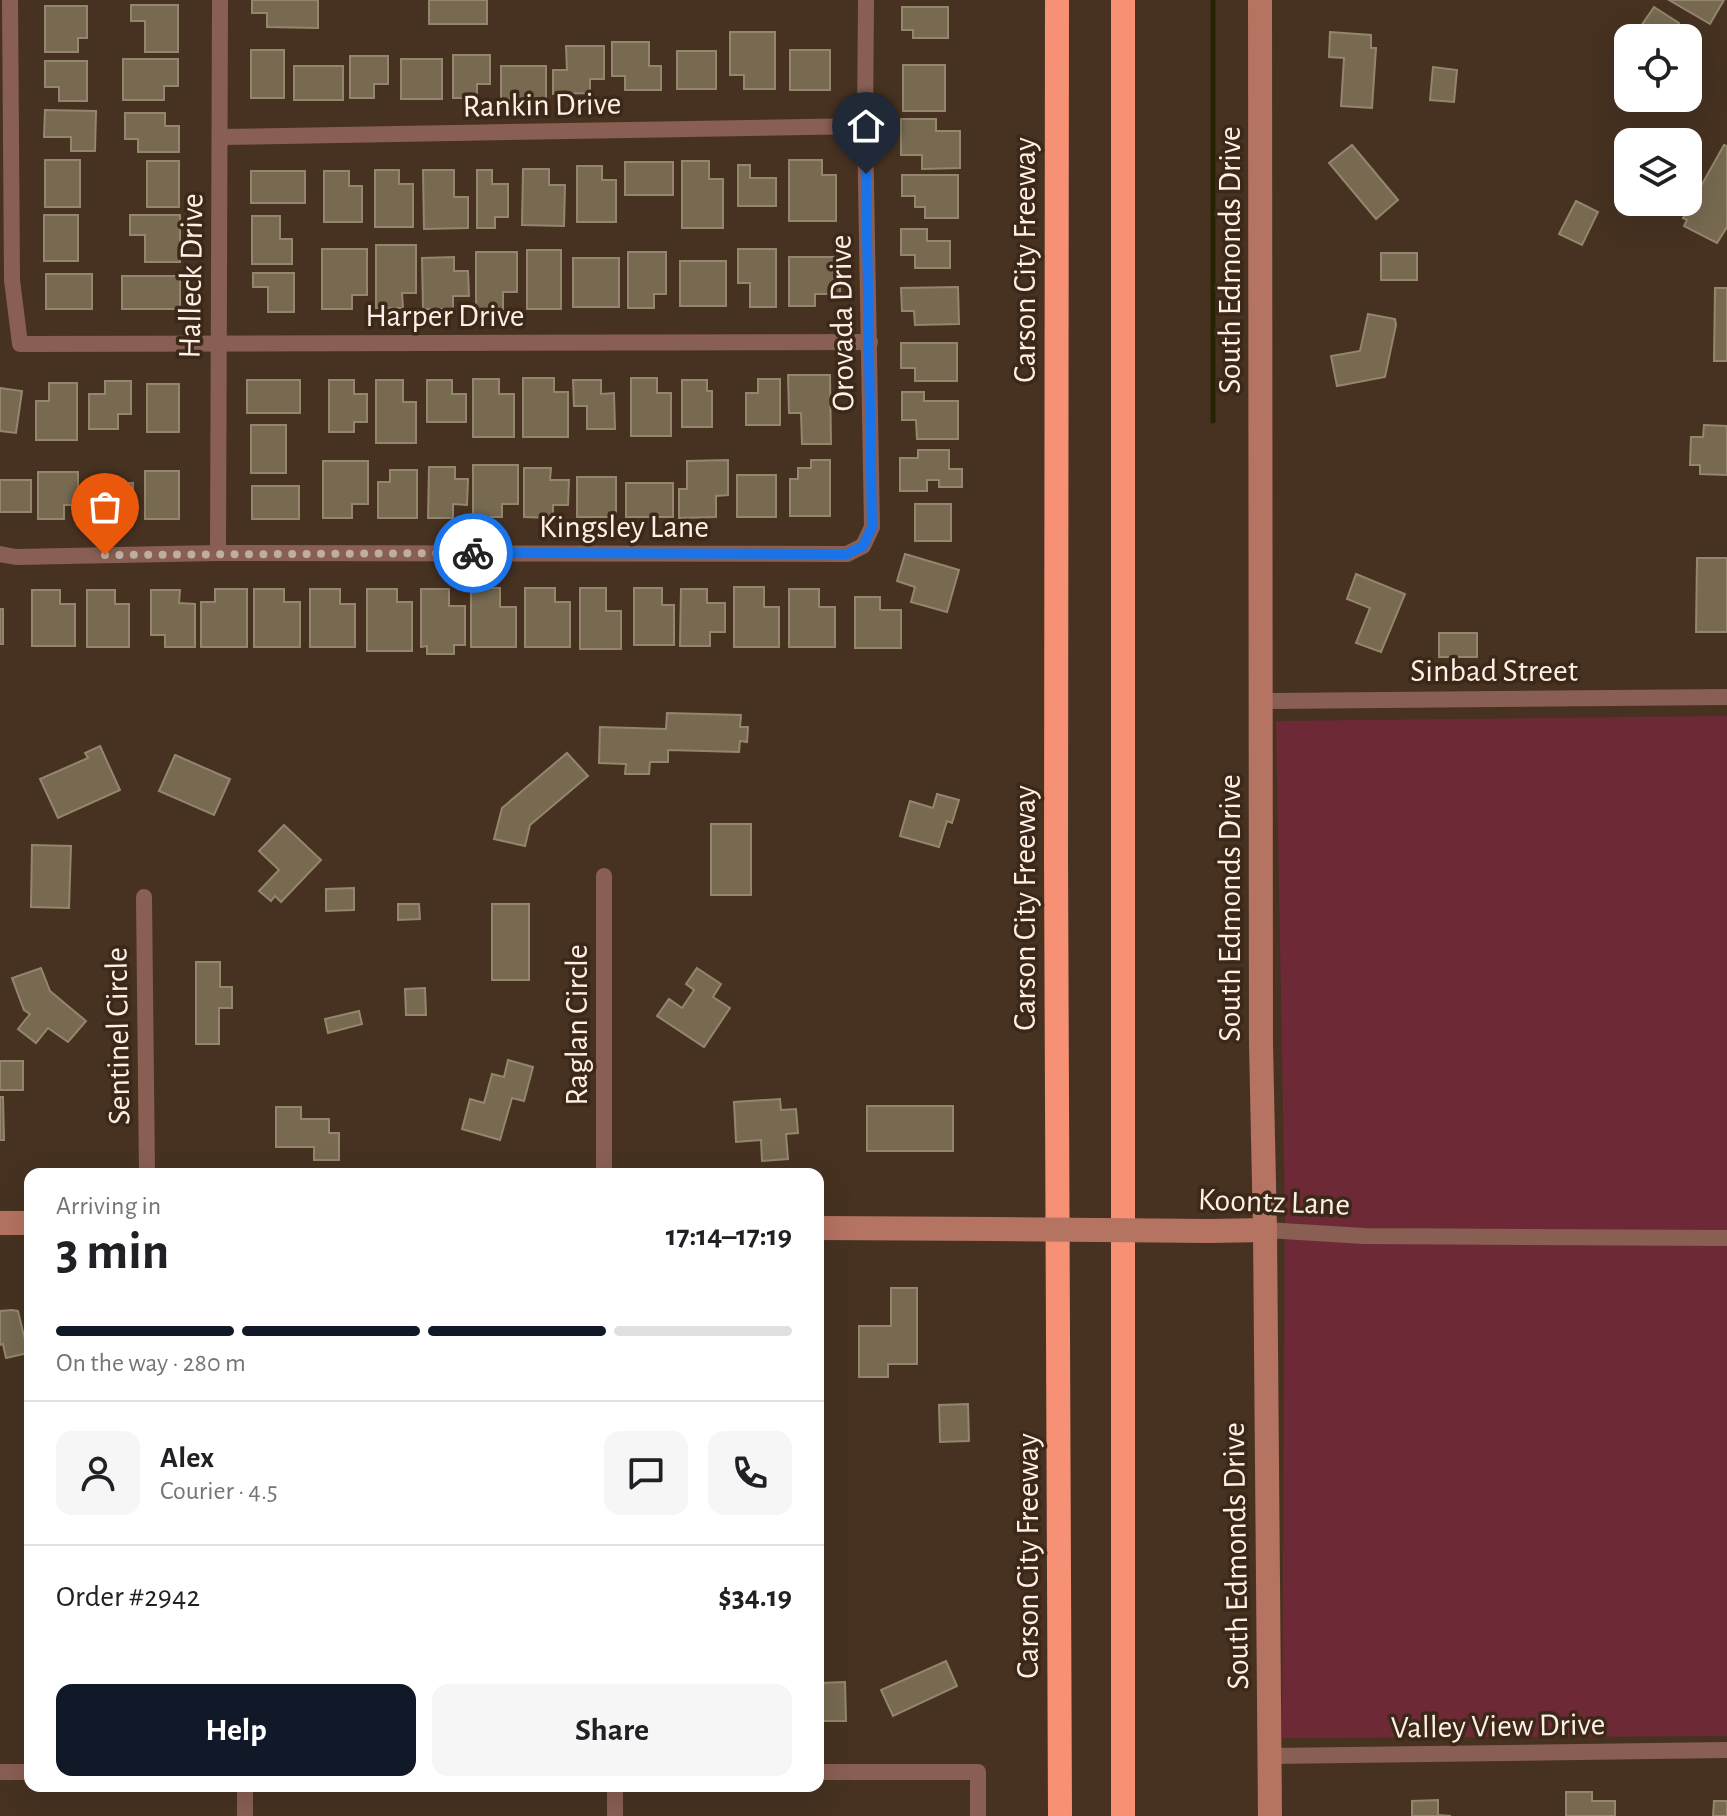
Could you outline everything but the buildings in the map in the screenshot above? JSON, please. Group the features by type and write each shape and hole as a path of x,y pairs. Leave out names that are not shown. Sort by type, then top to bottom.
{"highway":[{"name":"Carson City Freeway","path":"1057,0 1056,858 1060,1816"},
{"path":"1123,0 1123,1816"}],"street":[{"name":"Harper Drive","path":"10,0 12,280 20,344 870,342"},
{"name":"Halleck Drive","path":"218,553 220,0"},
{"name":"Orovada Drive","path":"863,546 872,527 865,126 866,0"},
{"name":"South Edmonds Drive","path":"1260,0 1261,1044 1270,1816"},
{"name":"Rankin Drive","path":"220,137 865,126"},
{"name":"Kingsley Lane","path":"0,554 16,557 218,553 847,554 863,546"},
{"name":"Sinbad Street","path":"1261,701 1727,697"},
{"name":"Raglan Circle","path":"604,876 604,1168"},
{"name":"Sentinel Circle","path":"144,897 147,1168"},
{"path":"0,1223 24,1223"},
{"name":"Koontz Lane","path":"824,1228 1265,1230 1364,1236 1727,1238"},
{"name":"Valley View Drive","path":"1270,1756 1727,1750"},
{"path":"0,1772 24,1772"},
{"path":"824,1772 978,1772 978,1816"},
{"path":"245,1792 245,1816"},
{"path":"615,1792 615,1816"}],"shaded area":[{"path":"1727,716 1727,1736 1282,1738 1285,1214 1276,721"}],"waterway":[{"path":"1213,0 1213,421"}],"way so far":[{"path":"105,555 473,553"}],"route":[{"path":"473,553 847,554 863,546 872,527 866,174"}]}
